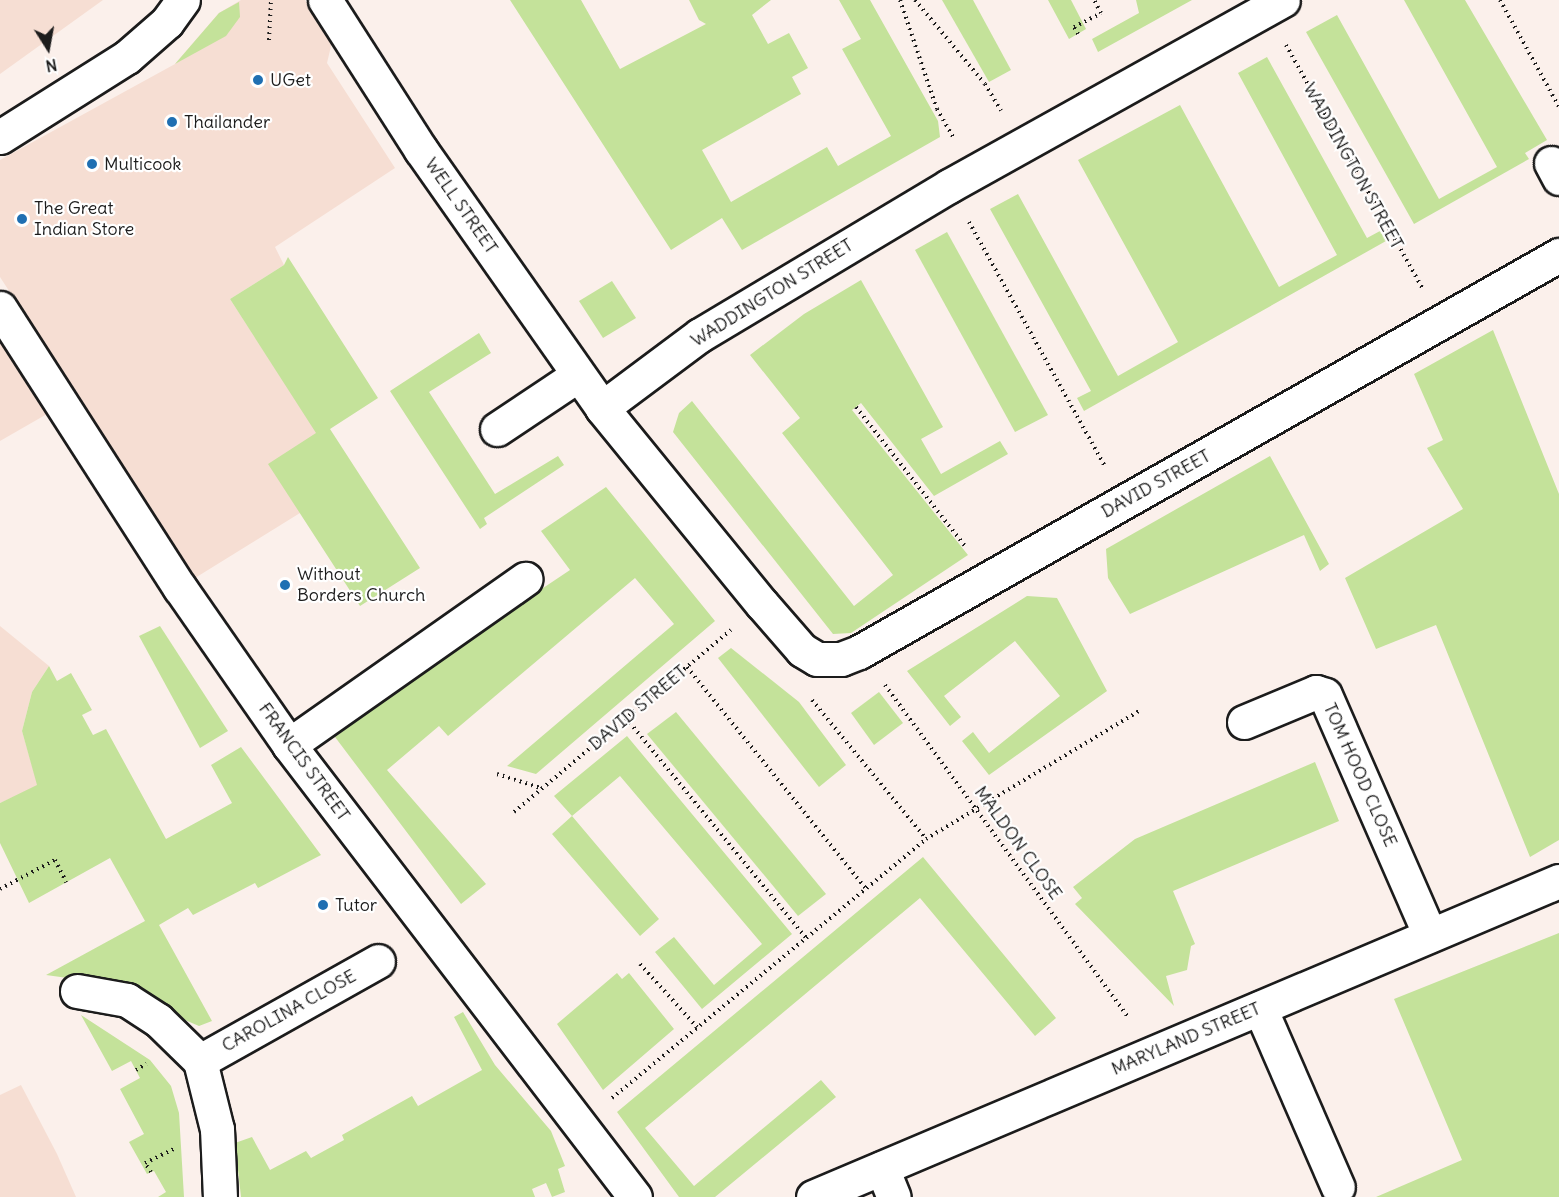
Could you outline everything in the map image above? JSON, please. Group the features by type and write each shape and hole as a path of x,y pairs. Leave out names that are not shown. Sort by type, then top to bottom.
{"street":[{"path":"0,137 127,57 167,22 183,0"},
{"name":"WELL STREET","path":"327,3 421,150 602,408"},
{"name":"WADDINGTON STREET","path":"602,408 700,335 961,179 1274,5"},
{"name":"DAVID STREET","path":"602,408 802,651 817,659 841,659 1124,502 1559,255"},
{"name":"FRANCIS STREET","path":"0,308 180,588 289,745 635,1197"},
{"path":"497,429 578,375"},
{"path":"289,745 525,579"},
{"name":"TOM HOOD CLOSE","path":"1244,722 1316,692 1325,695 1430,935"},
{"name":"MARYLAND STREET","path":"813,1197 888,1182 1146,1055 1559,881"},
{"name":"CAROLINA CLOSE","path":"200,1061 378,961"},
{"path":"77,991 127,1000 158,1020 200,1061 217,1129 220,1197"},
{"path":"1260,1008 1338,1187"}],"path":[{"path":"269,40 270,0"},
{"path":"900,0 961,179 1124,502"},
{"path":"915,0 985,84 1022,145"},
{"path":"1078,34 1074,27 1101,14 1094,0"},
{"path":"1500,0 1559,107"},
{"name":"WADDINGTON STREET","path":"1274,5 1441,322"},
{"path":"856,407 989,577"},
{"name":"DAVID STREET","path":"514,812 762,604"},
{"name":"MALDON CLOSE","path":"859,651 1122,1007 1146,1055"},
{"path":"687,667 866,889"},
{"path":"806,692 926,840"},
{"path":"579,1126 926,840 978,812 1139,711"},
{"path":"626,718 806,938"},
{"path":"497,774 542,788"},
{"path":"0,889 55,860 66,882"},
{"path":"640,964 697,1027"}],"shaded area":[{"path":"0,0 103,0 0,74"},
{"path":"241,0 305,0 332,42 327,63 395,168 275,247 284,265 230,299 317,433 300,513 195,578 0,277 0,160 175,64 219,13"},
{"path":"0,340 47,414 0,441"},
{"path":"0,626 49,666 32,692 22,731 38,786 0,803"},
{"path":"21,1085 57,1154 76,1197 0,1197 0,1095"}],"green space":[{"path":"510,0 581,0 620,69 706,24 699,20 689,0 771,0 752,15 768,44 789,33 808,68 792,77 801,94 702,150 731,202 827,147 838,166 891,136 842,49 861,39 839,0 870,0 938,121 940,137 742,250 722,218 671,250"},
{"path":"942,0 973,0 1011,70 989,82"},
{"path":"1048,0 1071,0 1086,29 1069,39"},
{"path":"1136,0 1192,0 1098,52 1092,39 1139,13"},
{"path":"1404,0 1465,0 1547,140 1525,153 1529,159 1414,224 1306,32 1337,15 1439,199 1497,167"},
{"path":"239,2 240,17 226,36 175,64 219,13"},
{"path":"1267,57 1367,238 1380,231 1386,241 1084,411 1077,398 1091,391 990,209 1018,194 1118,376 1178,342 1078,160 1180,105 1279,287 1337,255 1238,73"},
{"path":"947,232 1048,415 1015,432 915,250"},
{"path":"288,257 378,398 330,429 420,568 360,606 268,464 316,433 230,299 284,265"},
{"path":"861,280 943,427 921,439 941,474 1000,441 1008,454 934,496 861,403 852,410 968,555 851,633 833,634 673,432 679,413 692,401 854,606 893,575 782,433 800,418 750,355 804,314"},
{"path":"612,281 636,318 603,338 579,301"},
{"path":"1493,330 1559,494 1559,840 1530,857 1436,625 1376,649 1345,578 1463,509 1427,448 1443,440 1414,374"},
{"path":"479,333 491,353 429,392 495,494 558,456 564,465 484,518 487,524 480,529 390,391"},
{"path":"1270,456 1329,564 1320,571 1304,535 1130,614 1108,578 1106,549"},
{"path":"606,487 715,621 536,774 507,766 674,624 635,578 448,736 439,726 387,770 486,884 461,904 335,737 452,649 570,570 541,531"},
{"path":"1027,596 1057,598 1107,691 989,775 962,741 973,732 989,753 1060,696 1015,641 944,696 961,717 950,726 907,671"},
{"path":"160,626 228,731 200,748 139,636"},
{"path":"731,648 799,702 846,765 819,787 718,658"},
{"path":"49,666 57,681 71,673 92,710 82,715 93,735 106,729 166,839 232,803 211,765 241,747 321,855 258,888 255,883 193,915 188,908 159,925 212,1021 199,1026 178,1017 140,988 46,975 145,921 110,858 29,903 0,843 0,803 37,785 22,731 32,692"},
{"path":"879,692 903,723 874,745 851,713"},
{"path":"676,712 826,894 798,916 647,734"},
{"path":"627,736 792,934 702,1009 655,952 674,937 714,985 762,944 620,776 572,816 554,796"},
{"path":"1315,762 1339,821 1173,891 1195,944 1191,946 1187,970 1166,976 1174,1006 1075,904 1082,898 1073,887 1135,839"},
{"path":"572,816 659,919 640,936 552,834"},
{"path":"923,857 1056,1018 1035,1036 920,898 645,1128 694,1186 821,1080 836,1097 715,1197 679,1197 617,1112"},
{"path":"1559,933 1559,1197 1376,1197 1462,1160 1394,999"},
{"path":"617,973 622,979 629,973 674,1029 603,1090 557,1024"},
{"path":"463,1012 495,1065 551,1131 565,1166 558,1169 565,1192 552,1197 546,1183 532,1189 535,1197 241,1197 235,1143 252,1137 270,1170 306,1151 311,1158 344,1140 342,1135 412,1096 418,1106 482,1070 454,1017"},
{"path":"81,1015 150,1060 171,1086 179,1113 184,1197 158,1197 166,1192 154,1171 147,1174 129,1142 144,1134 120,1089 140,1078 131,1061 112,1071"}],"place":[{"name":"UGet","path":"258,80"},
{"name":"Thailander","path":"172,122"},
{"name":"Multicook","path":"92,164"},
{"name":"The Great Indian Store","path":"22,219"},
{"name":"Without Borders Church","path":"285,585"},
{"name":"Tutor","path":"323,905"}]}
